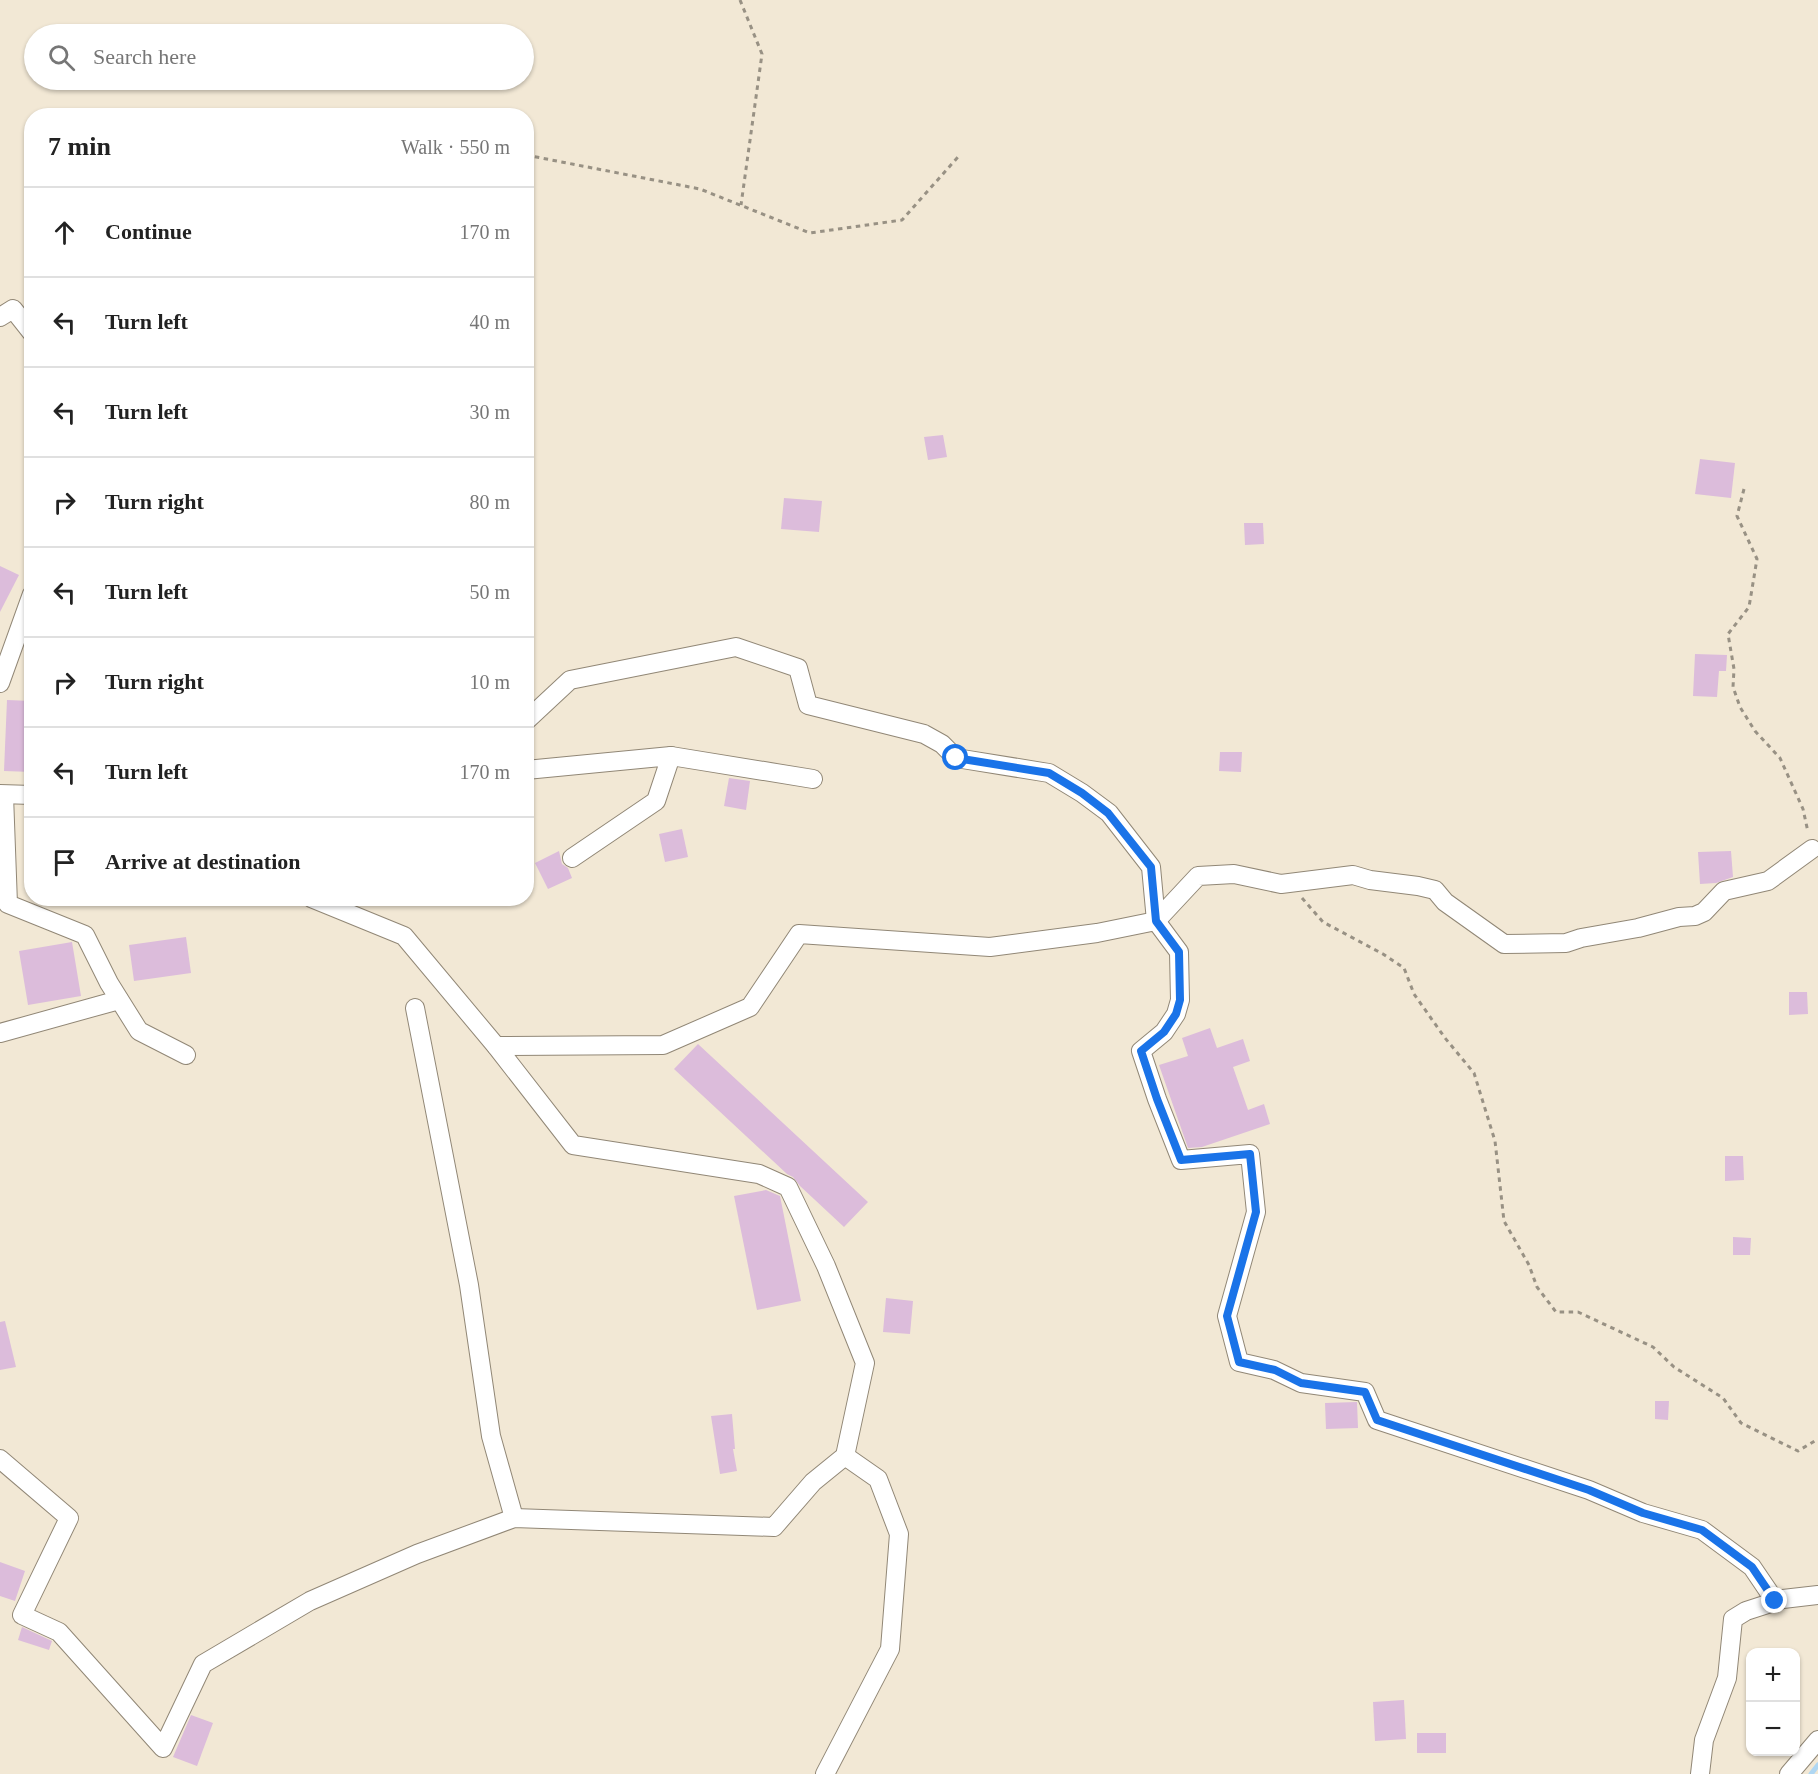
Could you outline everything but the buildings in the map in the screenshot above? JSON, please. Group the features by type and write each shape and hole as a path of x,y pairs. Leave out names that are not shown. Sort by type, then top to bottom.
{"street":[{"path":"0,317 13,309 24,323"},
{"path":"0,683 24,616"},
{"path":"534,714 570,680 736,647 798,668 808,705 924,734 942,744 956,758 1049,773 1082,793 1108,813 1151,867 1156,921 1179,952 1180,1000 1176,1014 1164,1032 1141,1051 1181,1160 1250,1154 1256,1212 1227,1316 1239,1362 1275,1370 1301,1383 1365,1392 1377,1420 1589,1490 1643,1513 1702,1530 1752,1567 1775,1601"},
{"path":"534,769 672,756 813,778"},
{"path":"572,858 656,801 672,756"},
{"path":"24,795 2,794 8,904 85,935 119,1000 139,1031 186,1055"},
{"path":"496,1046 663,1045 750,1007 799,934 990,947 1097,933 1156,921 1198,876 1234,874 1281,884 1353,875 1435,891 1445,902 1504,944 1566,943 1679,917 1695,916 1704,912 1724,891 1768,881 1812,849"},
{"path":"0,1460 69,1518 22,1615 59,1632 163,1748 202,1664 310,1601 417,1554 514,1518 774,1527 813,1482 845,1456 865,1363 826,1266 788,1187 759,1174 573,1145 496,1046 404,936 329,906"},
{"path":"0,1033 119,1000"},
{"path":"415,1008 469,1285 491,1436 514,1518"},
{"path":"825,1774 890,1649 899,1534 878,1479 845,1456"},
{"path":"1700,1774 1704,1740 1727,1678 1734,1620 1746,1611 1775,1601 1818,1594"},
{"path":"1789,1774 1818,1740"}],"path":[{"path":"740,0 762,54 741,206"},
{"path":"534,157 700,189 810,233 902,220 958,157"},
{"path":"1744,489 1737,516 1757,559 1749,607 1728,633 1734,669 1733,687 1740,707 1755,731 1780,758 1803,809 1812,849"},
{"path":"1281,884 1302,898 1323,922 1404,968 1414,994 1445,1038 1474,1072 1495,1142 1504,1221 1529,1265 1537,1287 1556,1312 1578,1312 1653,1347 1674,1367 1723,1398 1741,1423 1798,1451 1818,1439"}],"waterway":[{"path":"1811,1774 1818,1765"}],"route":[{"path":"956,758 1049,773 1082,793 1108,813 1151,867 1156,921 1179,952 1180,1000 1176,1014 1164,1032 1141,1051 1157,1099 1181,1160 1250,1154 1256,1212 1227,1316 1239,1362 1275,1370 1301,1383 1365,1392 1377,1420 1589,1490 1643,1513 1702,1530 1752,1567 1775,1601"}]}
